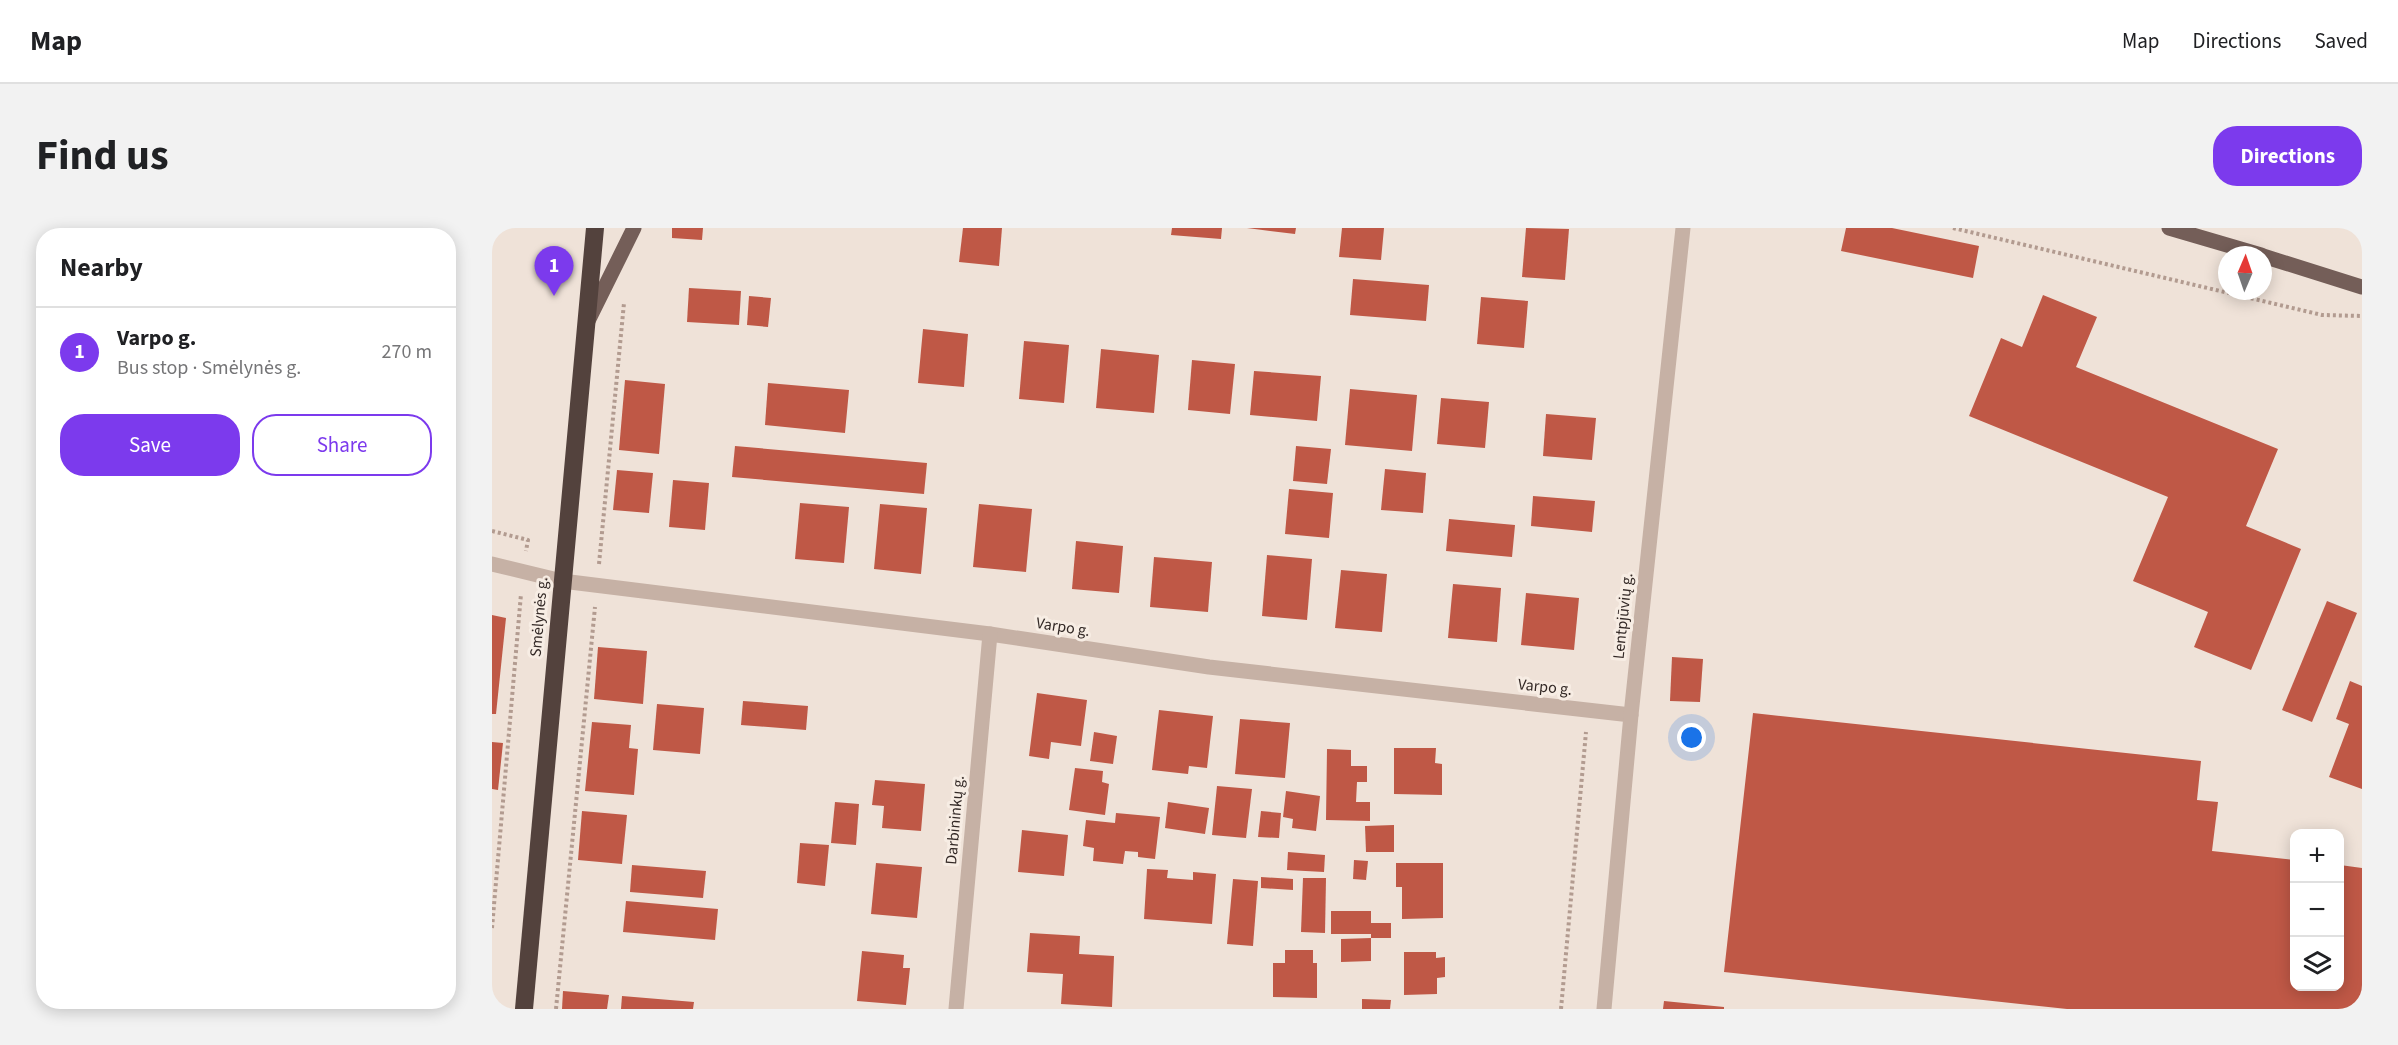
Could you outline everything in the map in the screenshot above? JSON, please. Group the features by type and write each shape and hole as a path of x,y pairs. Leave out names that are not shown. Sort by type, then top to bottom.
{"highway":[{"name":"Smėlynės g.","path":"524,1009 595,228"}],"main road":[{"path":"585,326 634,228"},
{"path":"2169,228 2231,246"},
{"path":"2272,258 2362,287"}],"street":[{"name":"Lentpjūvių g.","path":"1604,1009 1631,714 1683,228"},
{"name":"Varpo g.","path":"492,564 562,581 990,634 1209,667 1631,714"},
{"name":"Darbininkų g.","path":"956,1009 990,634"}],"path":[{"path":"1953,228 2322,315 2362,316"},
{"path":"556,1009 625,291"},
{"path":"492,928 523,572"},
{"path":"1561,1009 1587,710"}],"building":[{"path":"672,228 703,228 702,240 672,238"},
{"path":"963,228 1002,228 999,266 959,262"},
{"path":"1172,228 1222,228 1221,239 1171,235"},
{"path":"1247,228 1296,228 1295,234"},
{"path":"1342,228 1384,228 1381,260 1339,257"},
{"path":"1526,228 1569,229 1565,280 1522,277"},
{"path":"1846,228 1892,228 1979,246 1973,278 1841,251"},
{"path":"1353,279 1429,285 1426,321 1350,315"},
{"path":"689,288 741,291 739,325 687,322"},
{"path":"2043,295 2097,317 2076,367 2278,449 2246,526 2301,549 2251,670 2194,647 2208,612 2133,581 2168,497 1969,416 2001,338 2022,347"},
{"path":"749,296 771,298 768,327 747,325"},
{"path":"1481,297 1528,301 1524,348 1477,344"},
{"path":"923,329 968,334 964,387 918,383"},
{"path":"1024,341 1069,345 1064,403 1019,399"},
{"path":"1101,349 1159,355 1154,413 1096,408"},
{"path":"1192,360 1235,364 1230,414 1188,410"},
{"path":"1254,371 1321,376 1317,421 1250,415"},
{"path":"625,380 665,384 659,454 619,450"},
{"path":"768,383 849,390 845,433 765,425"},
{"path":"1350,389 1417,395 1412,451 1345,445"},
{"path":"1441,398 1489,402 1485,448 1437,444"},
{"path":"1546,414 1596,418 1592,460 1543,456"},
{"path":"735,446 927,463 924,494 732,477"},
{"path":"1296,446 1331,449 1327,484 1293,481"},
{"path":"1385,469 1426,473 1423,513 1381,510"},
{"path":"617,470 653,473 649,513 613,510"},
{"path":"673,480 709,483 705,530 669,527"},
{"path":"1289,489 1333,493 1329,538 1285,534"},
{"path":"1533,496 1595,501 1592,532 1531,526"},
{"path":"800,503 849,507 844,563 795,559"},
{"path":"880,504 927,508 921,574 874,569"},
{"path":"979,504 1032,509 1026,572 973,567"},
{"path":"1449,519 1515,525 1512,557 1446,551"},
{"path":"1076,541 1123,546 1119,593 1072,589"},
{"path":"1267,555 1312,559 1307,620 1262,616"},
{"path":"1154,557 1212,562 1208,612 1150,607"},
{"path":"1341,570 1387,574 1382,632 1335,628"},
{"path":"1453,584 1501,588 1497,642 1448,638"},
{"path":"1526,593 1579,598 1574,650 1521,645"},
{"path":"2327,601 2357,613 2312,722 2282,710"},
{"path":"492,615 506,618 496,714 492,714"},
{"path":"598,647 647,651 643,704 594,699"},
{"path":"1672,657 1703,659 1700,702 1670,701"},
{"path":"2350,681 2362,686 2362,789 2329,777 2349,724 2336,719"},
{"path":"1037,693 1087,700 1081,746 1051,742 1049,759 1029,756"},
{"path":"743,701 808,706 806,730 741,725"},
{"path":"657,704 704,708 700,754 653,750"},
{"path":"1159,710 1213,716 1207,768 1189,766 1188,774 1152,770"},
{"path":"1753,713 2201,761 2197,800 2218,802 2212,851 2290,860 2290,991 2344,991 2344,866 2362,868 2362,1009 2067,1009 1724,972"},
{"path":"1240,719 1290,723 1285,778 1235,774"},
{"path":"592,722 631,725 629,748 638,749 634,795 585,791"},
{"path":"1094,732 1117,736 1113,764 1090,761"},
{"path":"492,742 503,743 498,790 492,789"},
{"path":"1394,748 1436,748 1435,763 1442,764 1442,795 1394,794"},
{"path":"1327,749 1351,750 1351,766 1367,766 1367,782 1357,782 1356,802 1370,802 1370,821 1326,820"},
{"path":"1075,768 1103,771 1102,782 1109,784 1105,815 1069,810"},
{"path":"875,780 925,784 921,831 882,828 884,806 872,805"},
{"path":"1217,786 1252,789 1246,838 1212,835"},
{"path":"1286,791 1320,796 1316,831 1292,828 1293,819 1283,817"},
{"path":"835,802 859,804 856,845 831,843"},
{"path":"1168,802 1209,808 1205,834 1165,828"},
{"path":"582,811 627,815 622,864 578,860"},
{"path":"1261,811 1281,813 1279,838 1258,837"},
{"path":"1116,813 1160,817 1155,859 1138,857 1138,852 1125,851 1123,864 1093,861 1094,848 1083,846 1086,820 1115,823"},
{"path":"1394,825 1394,852 1366,852 1365,826"},
{"path":"1022,830 1068,835 1064,876 1018,872"},
{"path":"800,843 829,845 825,886 797,883"},
{"path":"1288,852 1325,855 1324,872 1287,870"},
{"path":"1354,860 1368,861 1366,880 1353,879"},
{"path":"876,863 922,867 917,918 871,914"},
{"path":"1396,863 1443,863 1443,918 1402,919 1402,887 1396,887"},
{"path":"632,865 706,871 703,898 630,892"},
{"path":"1147,869 1168,870 1167,878 1193,880 1193,872 1216,874 1212,924 1144,919"},
{"path":"1261,877 1293,879 1293,890 1261,888"},
{"path":"1303,878 1326,878 1325,933 1301,932"},
{"path":"1233,879 1258,881 1253,946 1227,944"},
{"path":"626,901 718,909 715,940 623,932"},
{"path":"1331,911 1371,911 1371,923 1391,923 1391,938 1371,938 1371,934 1331,934"},
{"path":"1030,933 1080,936 1079,954 1114,956 1112,1007 1061,1004 1063,974 1027,972"},
{"path":"1371,938 1371,961 1341,962 1341,939"},
{"path":"1285,950 1313,950 1313,963 1317,963 1317,998 1273,997 1273,963 1285,963"},
{"path":"862,951 904,955 903,968 910,968 906,1005 857,1001"},
{"path":"1404,952 1436,952 1436,958 1445,957 1445,977 1437,978 1437,994 1404,995"},
{"path":"563,991 609,995 607,1009 562,1009"},
{"path":"622,996 694,1002 693,1009 621,1009"},
{"path":"1362,999 1391,1000 1390,1009 1362,1009"},
{"path":"1664,1001 1724,1007 1724,1009 1663,1009"}],"place":[{"name":"Varpo g.","path":"554,296"}]}
